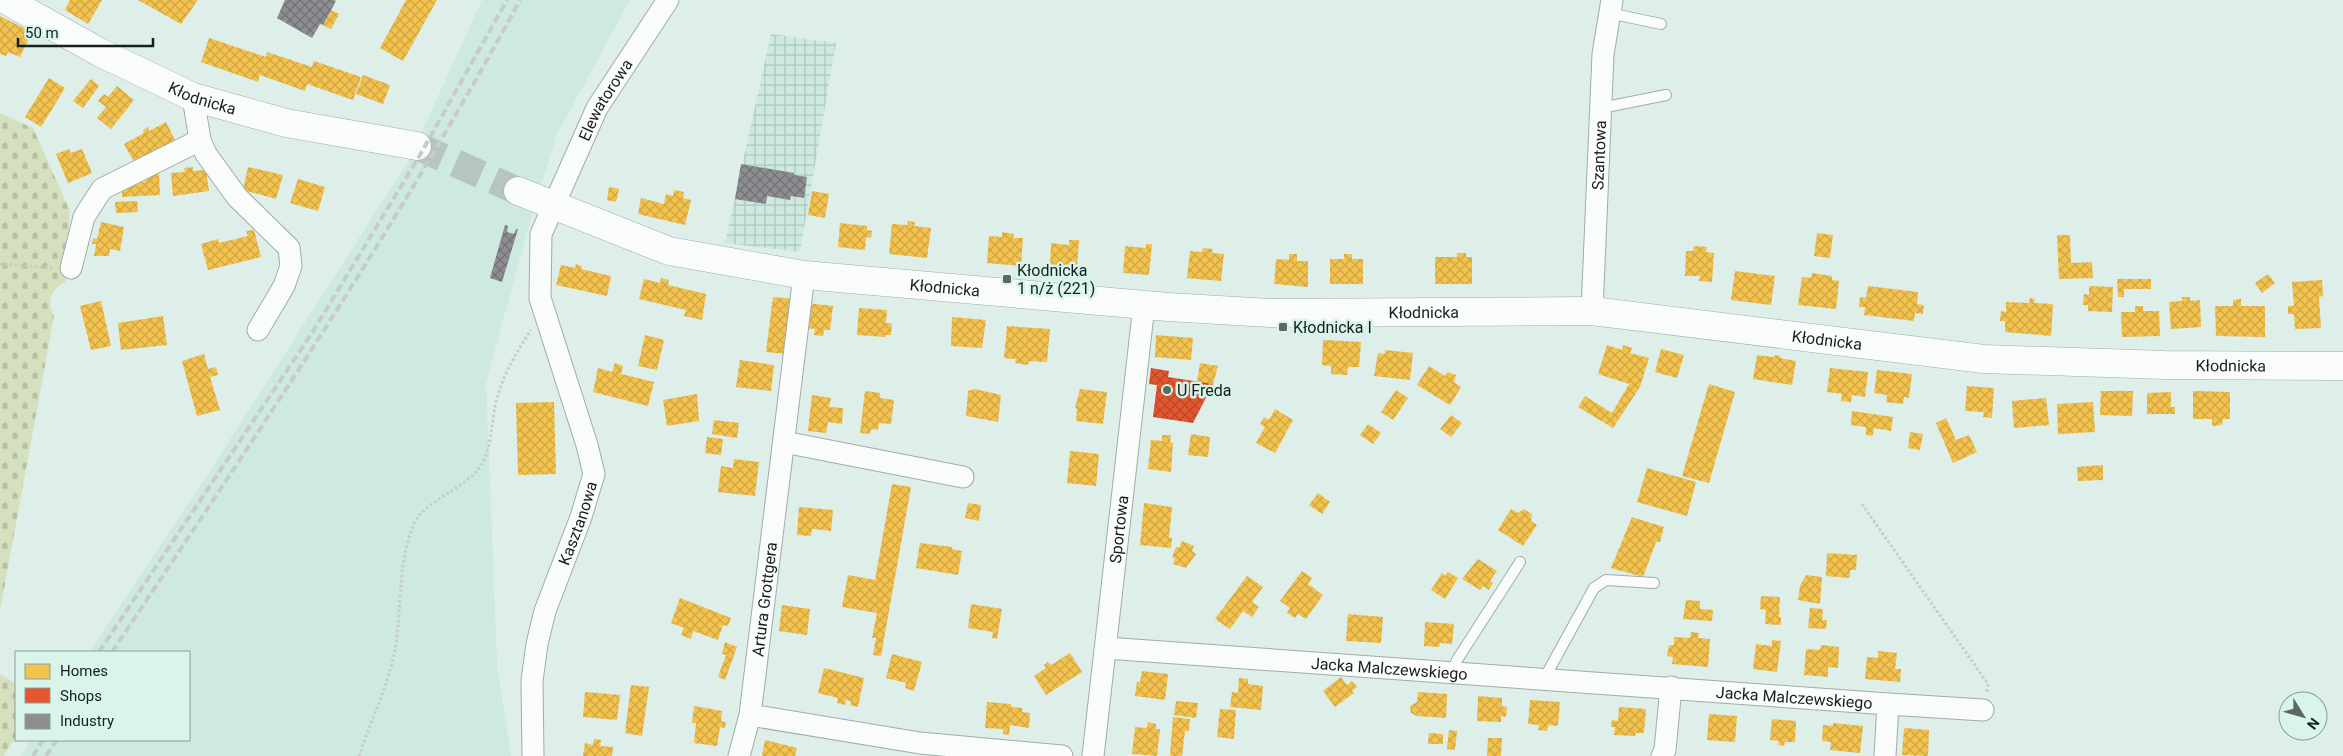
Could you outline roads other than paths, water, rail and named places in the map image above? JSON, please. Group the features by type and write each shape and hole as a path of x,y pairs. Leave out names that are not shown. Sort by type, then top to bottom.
{"main road":[{"name":"Kłodnicka","path":"6,0 99,52 193,97 286,123 417,146"},
{"name":"Kłodnicka","path":"518,191 669,251 804,275 1144,305 1270,313 1592,311 1984,359 2165,365 2343,366"}],"street":[{"name":"Elewatorowa","path":"554,206 597,108 668,0"},
{"name":"Szantowa","path":"1592,311 1603,54 1610,6"},
{"path":"193,97 200,140 206,154 236,197 288,248 291,266 284,286 258,330"},
{"path":"72,268 84,217 102,189 200,140"},
{"name":"Kasztanowa","path":"533,756 532,681 544,611 581,517 594,474 587,445 540,298 541,234 554,206"},
{"name":"Artura Grottgera","path":"739,756 750,715 804,275"},
{"name":"Sportowa","path":"1093,756 1144,305"},
{"path":"784,442 963,477"},
{"name":"Jacka Malczewskiego","path":"1106,648 1983,710"},
{"path":"1662,756 1665,750 1671,688"},
{"name":"Jacka Malczewskiego","path":"1885,756 1888,704"},
{"path":"750,715 920,743 1062,756"}],"lane":[{"path":"1610,6 1661,24"},
{"path":"1600,108 1666,95"},
{"path":"1452,672 1457,660 1520,562"},
{"path":"1544,679 1594,588 1606,580 1654,583"}],"tunnel":[{"path":"417,146 518,191"}],"railway":[{"path":"100,651 312,333 420,155 507,0"},
{"path":"113,651 271,412 375,249 425,167 520,0"},
{"path":"33,756 42,741"},
{"path":"46,756 56,741"}],"place":[{"name":"Kłodnicka 1 n/ż (221)","path":"1007,279"},
{"name":"Kłodnicka I","path":"1283,327"},
{"name":"U Freda","path":"1167,390"}]}
